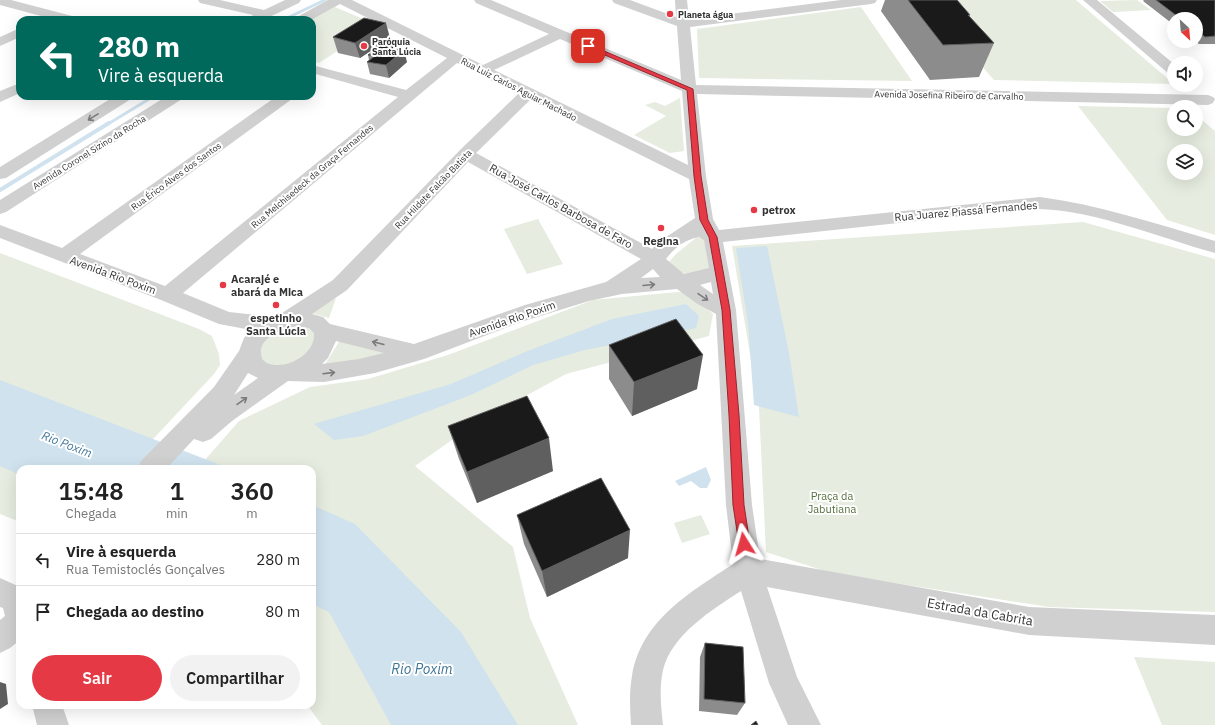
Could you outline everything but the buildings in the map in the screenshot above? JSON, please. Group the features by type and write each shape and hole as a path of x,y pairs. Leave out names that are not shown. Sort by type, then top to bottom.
{"street":[{"path":"204,0 255,16"},
{"path":"260,16 295,0"},
{"path":"309,16 337,0"},
{"name":"Rua Luiz Carlos Aguiar Machado","path":"342,0 456,58 698,176"},
{"path":"480,0 559,34 689,86"},
{"path":"618,0 683,24 867,2"},
{"path":"681,0 698,176 704,220 713,237 726,310 739,505 748,570 784,683 805,725"},
{"path":"1088,0 1167,65"},
{"path":"0,1 19,2 47,16"},
{"path":"0,42 16,34"},
{"path":"483,70 559,34"},
{"name":"Rua Melchisedeck da Graça Fernandes","path":"168,295 456,58"},
{"path":"316,73 410,96"},
{"name":"Avenida Josefina Ribeiro de Carvalho","path":"689,86 922,83 1203,95"},
{"name":"Avenida Josefina Ribeiro de Carvalho","path":"689,86 1203,95"},
{"path":"0,97 16,89"},
{"name":"Rua Hildete Falcão Batista","path":"280,322 340,285 466,154 528,93"},
{"path":"0,174 120,100"},
{"name":"Avenida Coronel Sizino da Rocha","path":"0,208 171,100"},
{"name":"Rua Érico Alves dos Santos","path":"64,256 281,100"},
{"name":"Rua José Carlos Barbosa de Faro","path":"466,154 655,259"},
{"name":"Rua Juarez Piassá Fernandes","path":"713,237 1039,203 1073,208 1110,217 1215,247"},
{"name":"Avenida Rio Poxim","path":"610,289 655,259 664,248 704,220"},
{"name":"Avenida Rio Poxim","path":"0,231 168,295 226,319 280,322"},
{"path":"687,233 701,231 713,237"},
{"path":"655,259 666,271 703,298 726,310"},
{"name":"Avenida Rio Poxim","path":"286,373 322,374 387,362 545,306 610,289 682,282 708,277 719,272"},
{"name":"Rua Hildete Falcão Batista","path":"323,328 340,285"},
{"name":"Avenida Rio Poxim","path":"226,319 250,351"},
{"path":"171,465 205,422 250,351 255,340 263,331 280,322 307,319 323,328 416,352"},
{"path":"155,465 205,422 286,373 302,368 312,362 320,354 324,346 326,337 323,328"},
{"path":"250,351 251,360 254,366 261,371 270,373 286,373"},
{"path":"647,725 645,697 648,670 656,647 673,625 694,608 748,570"},
{"name":"Estrada da Cabrita","path":"748,570 1029,622 1215,630"},
{"path":"0,638 13,606"},
{"path":"48,709 53,725"}],"green space":[{"path":"923,0 1076,0 1167,78 1167,84 994,80"},
{"path":"1137,0 1151,10 1113,12 1100,1"},
{"path":"335,7 377,25 319,63 316,62 316,16"},
{"path":"861,7 912,81 699,78 697,29"},
{"path":"680,98 684,151 670,153 634,135 666,116 645,105 655,102 665,106"},
{"path":"1078,106 1167,108 1167,136 1203,136 1203,121 1215,131 1215,235 1167,220"},
{"path":"538,219 563,264 527,274 504,229"},
{"name":"Praça da Jabutiana","path":"1083,222 1215,259 1215,612 1049,607 831,573 766,552 759,408 732,246"},
{"path":"697,237 704,239 710,268 692,274 683,273 669,262 676,254"},
{"path":"0,253 199,329 212,336 219,354 220,365 214,374 129,465 16,465 16,520 0,514"},
{"path":"688,291 713,314 709,336 566,374 476,423 415,466 513,547 530,618 578,725 322,725 310,709 316,709 316,465 200,465 239,421 310,387 368,379 448,355 593,300"},
{"path":"336,298 329,318 307,312"},
{"path":"306,323 320,340 291,367 261,364 259,342 265,334"},
{"path":"340,340 396,352 324,366"},
{"path":"701,515 710,534 682,543 674,523"},
{"path":"1134,657 1215,662 1215,725 1162,725"}],"water":[{"path":"767,246 789,353 799,417 754,405 748,323 736,248"},
{"path":"686,304 699,316 696,328 585,350 533,365 471,395 363,436 334,440 314,424 451,384 525,352 612,319"},
{"name":"Rio Poxim","path":"0,380 221,465 16,465 16,473 0,466"},
{"path":"706,467 711,480 707,488 700,488 691,481 679,486 675,481"},
{"name":"Rio Poxim","path":"316,507 355,524 461,632 518,725 391,725 329,612 316,606"}],"waterway":[{"path":"291,16 325,0"},
{"path":"108,124 147,100"},
{"path":"0,190 109,123"}],"place":[{"name":"Planeta água","path":"670,14"},
{"name":"Paróquia Santa Lúcia","path":"364,46"},
{"name":"petrox","path":"754,210"},
{"name":"Regina","path":"661,228"},
{"name":"Acarajé e abará da Mica","path":"223,285"},
{"name":"espetinho Santa Lúcia","path":"276,305"}],"route":[{"path":"588,46 690,89 698,176 704,220 713,237 726,310 739,505 744,544"}]}
